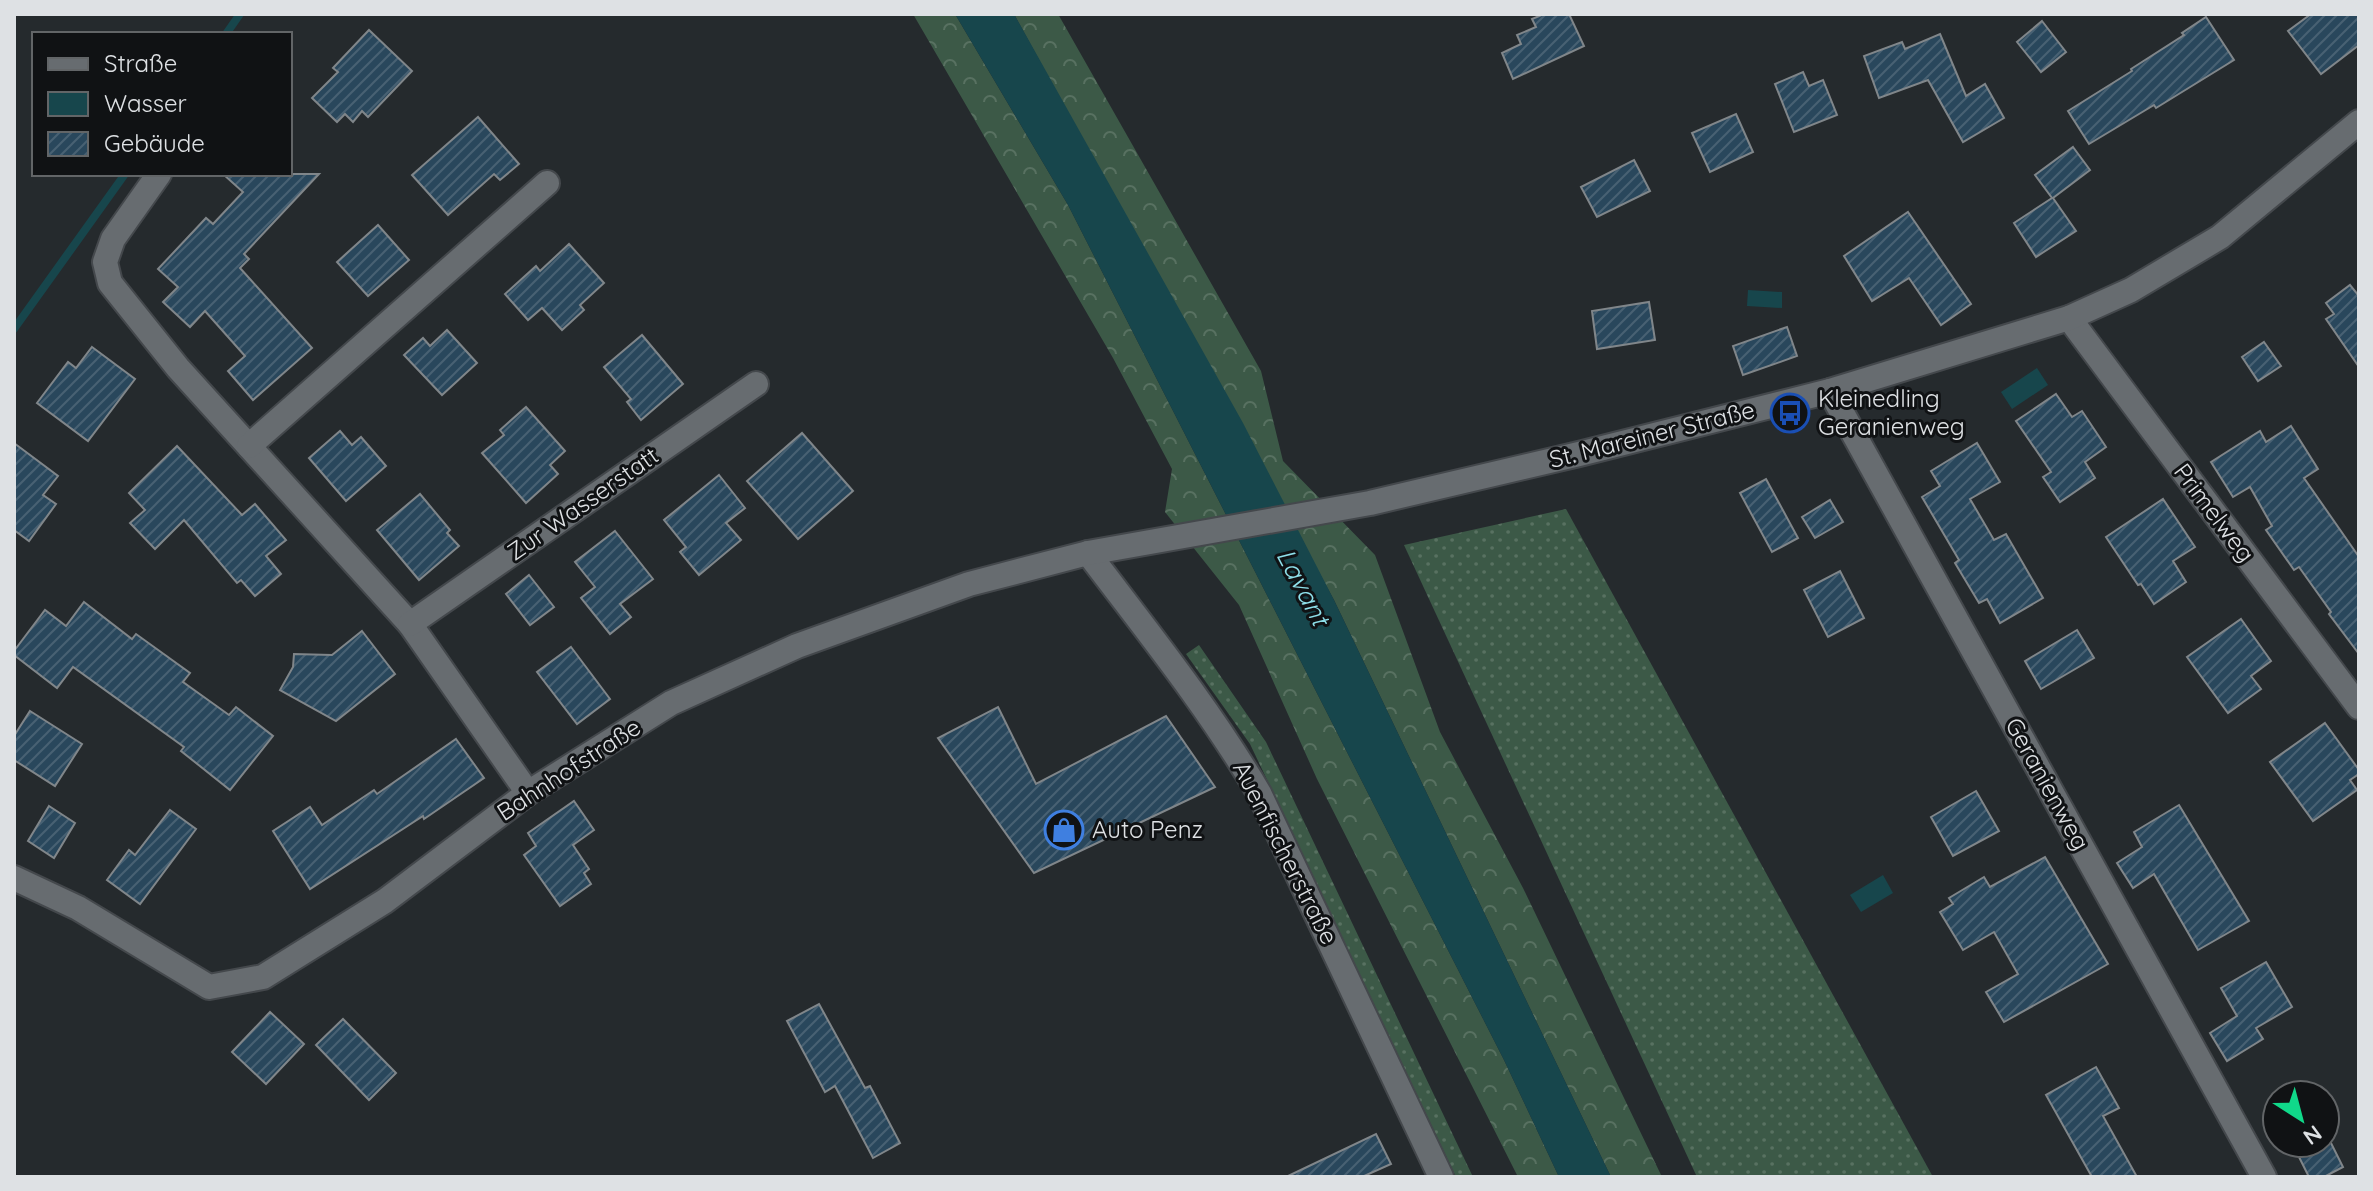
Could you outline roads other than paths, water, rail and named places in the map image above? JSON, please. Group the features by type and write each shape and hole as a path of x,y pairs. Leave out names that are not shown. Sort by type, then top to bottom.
{"street":[{"name":"St. Mareiner Straße","path":"1169,537 1354,505 1579,454 1830,391 2069,318 2131,290 2220,237 2359,122"},
{"path":"158,176 113,239 105,262 110,283 178,368 410,624 528,793"},
{"path":"249,446 547,183"},
{"name":"Primelweg","path":"2069,318 2359,707"},
{"name":"Zur Wasserstatt","path":"410,624 756,384"},
{"name":"Geranienweg","path":"1830,391 2264,1177"},
{"name":"Bahnhofstraße","path":"14,878 78,908 209,987 263,977 385,901 528,793 671,703 797,646 969,584 1088,553 1169,537"},
{"name":"Auenfischerstraße","path":"1088,553 1190,688 1259,793 1441,1177"}],"water":[{"name":"Lavant","path":"955,14 1014,14 1243,423 1334,600 1611,1177 1559,1177 1504,1060 1068,205"},
{"path":"1748,290 1782,292 1782,308 1747,306"},
{"path":"2037,368 2048,385 2012,409 2001,392"},
{"path":"1883,875 1893,893 1861,912 1850,895"}],"waterway":[{"path":"227,32 240,14"},
{"path":"14,329 124,176"}],"place":[{"name":"Kleinedling Geranienweg","path":"1790,413"},
{"name":"Auto Penz","path":"1064,830"}]}
